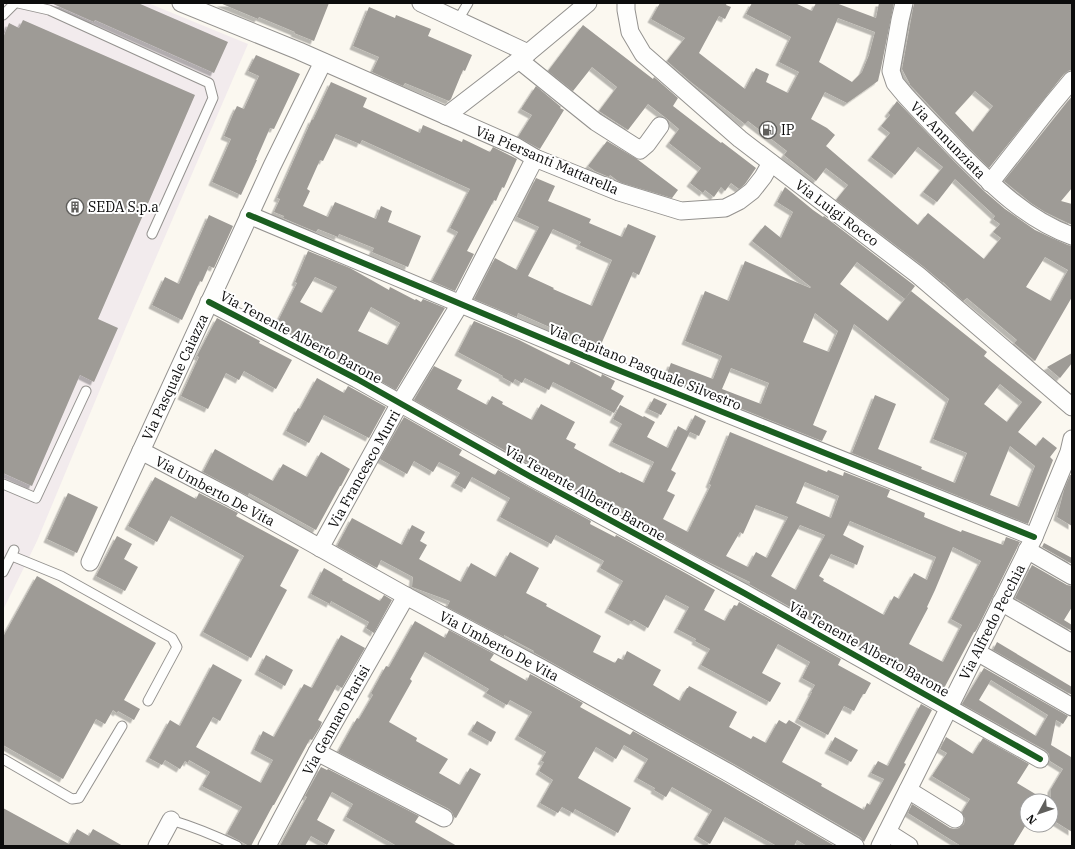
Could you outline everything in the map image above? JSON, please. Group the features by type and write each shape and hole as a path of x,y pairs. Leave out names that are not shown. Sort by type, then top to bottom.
{"street":[{"name":"Via Piersanti Mattarella","path":"181,3 323,62 515,146 535,158 619,192 681,211 725,208 740,201 752,191 763,178 771,163"},
{"path":"421,3 458,20 523,56 596,122 640,150 647,144 660,126"},
{"path":"446,116 588,3"},
{"name":"Via Luigi Rocco","path":"626,3 630,32 643,54 740,139 918,275 1072,407"},
{"name":"Via Annunziata","path":"904,3 891,71 895,83 990,183 1018,206 1058,231 1072,236"},
{"name":"Via Pasquale Caiazza","path":"90,562 249,215 323,62"},
{"path":"990,183 1072,80"},
{"name":"Via Francesco Murri","path":"320,548 400,403 460,304 535,158"},
{"name":"Via Capitano Pasquale Silvestro","path":"249,215 608,366 769,430 1031,544 1072,576"},
{"name":"Via Tenente Alberto Barone","path":"209,302 357,379 531,477 737,589 1040,759"},
{"name":"Via Alfredo Pecchia","path":"910,846 884,839 1031,544 1071,448"},
{"name":"Via Umberto De Vita","path":"141,451 235,500 406,596 541,668 722,769 855,846"},
{"name":"Via Gennaro Parisi","path":"268,846 317,752 406,596"},
{"path":"1001,602 1072,643"},
{"path":"976,652 1072,707"},
{"path":"317,752 444,818"},
{"path":"908,790 955,819"},
{"path":"157,846 171,820"}],"lane":[{"path":"3,15 16,3 49,10 209,83 213,98 152,234"},
{"path":"458,20 468,3"},
{"path":"3,484 36,498 86,391"},
{"path":"3,572 13,553 61,576 172,638 177,647 148,701"},
{"path":"3,759 72,799 79,798 122,726"},
{"path":"171,820 238,846"}],"shaded area":[{"name":"SEDA S.p.a","path":"3,3 148,3 248,44 126,327 37,541 3,610"}],"building":[{"path":"51,3 138,3 228,42 214,73 95,20 94,22"},
{"path":"220,3 329,3 314,41 259,17 258,19"},
{"path":"660,3 727,3 726,5 731,7 725,19 719,16 699,53 745,89 756,68 769,74 766,82 788,93 799,72 779,62 791,37 746,14 752,3 795,3 812,11 816,3 836,3 876,18 879,3 894,3 878,81 847,103 825,92 811,119 827,128 835,135 826,146 918,225 928,213 984,259 1001,238 993,232 1000,224 993,219 995,216 955,179 937,202 923,192 943,167 918,147 895,175 871,157 890,133 881,126 890,115 888,113 897,101 984,191 1005,209 1035,230 1072,246 1072,297 1035,361 1014,343 1017,340 967,298 963,301 943,282 836,200 848,185 826,168 816,181 784,155 787,151 748,121 745,124 691,82 667,61 685,38 651,19","holes":["838,18 875,32 869,55 862,72 852,82 819,62","1045,257 1068,270 1051,301 1026,287"]},
{"path":"914,3 1072,3 1072,70 1064,74 989,168 910,85 902,69","holes":["975,91 993,106 973,132 955,113"]},
{"path":"369,7 395,18 396,15 431,29 428,36 472,55 465,71 463,70 449,101 405,83 403,86 372,72 379,57 353,46"},
{"name":"SEDA S.p.a","path":"23,20 195,95 98,319 118,328 94,382 80,375 32,486 3,473 3,38 9,23 19,28"},
{"path":"583,25 653,79 654,77 678,98 673,106 756,168 745,184 739,189 731,183 725,191 721,187 714,197 705,190 703,193 690,183 701,168 669,143 679,129 666,118 648,104 628,130 599,111 617,87 592,67 573,91 548,71"},
{"path":"256,55 300,74 274,129 270,128 241,195 212,182 231,139 224,136 234,112 237,106 244,109 259,76 248,71"},
{"path":"331,82 367,98 363,107 420,133 423,125 462,142 463,139 490,152 493,147 517,159 504,188 502,187 496,201 494,200 467,251 474,254 455,291 432,281 458,232 450,228 470,189 362,140 360,144 336,134 323,161 320,160 307,189 310,191 303,206 328,217 335,202 376,219 381,206 392,211 388,222 421,236 408,267 372,252 374,248 339,234 338,237 318,229 316,232 283,218 284,216 274,212 280,199 277,198 312,119 313,120"},
{"path":"536,86 564,110 540,149 518,137 532,115 521,109"},
{"path":"1072,96 1072,188 1061,201 1072,204 1072,225 1045,212 1031,203 1004,181"},
{"path":"607,141 637,159 678,190 672,198 622,183 610,175 609,177 588,166"},
{"path":"536,178 555,186 548,201 591,219 589,223 622,237 628,224 656,236 639,275 633,272 599,349 518,313 517,317 474,299 495,258 517,270 539,227 517,217","holes":["553,229 581,242 579,245 612,260 592,306 528,276"]},
{"path":"785,187 813,210 823,217 824,216 915,286 911,291 987,352 984,356 1042,402 1018,432 1036,446 1043,437 1057,448 1050,457 1053,460 1028,524 852,453 875,395 896,404 878,449 922,467 921,469 955,483 967,453 933,439 949,399 854,324 813,425 827,431 822,441 665,378 671,363 713,379 722,356 685,341 705,291 729,301 745,261 810,288 811,287 752,241 765,225 781,238 793,212 777,202","holes":["857,262 905,299 888,321 840,284","815,313 838,331 829,352 803,342","731,368 769,383 761,404 722,389","1000,384 1022,402 1007,422 984,404","1010,446 1035,466 1019,507 990,495"]},
{"path":"209,215 233,226 214,268 209,266 202,282 200,281 182,320 152,305 165,277 179,284"},
{"path":"308,251 350,268 389,290 390,287 415,300 416,299 421,302 423,299 445,308 396,390 358,368 359,366 276,325 297,283 295,282","holes":["315,277 337,287 322,313 300,302","371,307 400,323 388,345 358,331"]},
{"path":"217,318 260,341 259,343 292,360 276,389 244,371 239,380 226,373 208,409 181,396 199,357 197,356"},
{"path":"474,321 519,340 569,365 571,361 601,377 602,374 615,381 611,389 624,396 614,413 553,382 549,390 525,378 522,383 515,379 513,383 458,352"},
{"path":"1072,353 1072,363 1060,378 1047,367"},
{"path":"434,366 462,380 457,389 487,405 492,396 503,402 502,404 532,420 541,404 575,422 566,439 576,444 574,448 620,473 621,472 644,483 654,462 612,442 622,424 613,419 620,405 655,422 647,437 668,448 678,426 687,431 695,415 706,421 699,436 690,432 671,470 676,473 667,491 675,495 663,519 688,532 711,485 709,484 730,432 827,472 828,470 843,476 844,472 890,490 887,497 925,513 924,517 961,532 962,530 1003,545 1006,537 1020,542 977,629 942,692 749,584 750,582 702,559 625,517 628,511 603,498 600,503 414,400","holes":["805,482 839,496 831,518 796,503","756,505 788,517 767,558 756,552 748,567 726,556 740,532 743,534","850,521 936,557 927,580 914,573 899,599 894,596 884,615 823,581 824,579 819,576 831,554 857,565 864,546 843,535","800,525 825,535 796,590 771,576","953,547 981,561 951,619 962,625 943,662 909,644 928,608 927,607"]},
{"path":"317,378 344,393 348,386 386,407 369,438 324,415 309,443 286,431 298,408 300,409"},
{"path":"654,398 667,404 661,415 648,409"},
{"path":"404,417 462,450 459,455 495,475 498,470 591,521 590,524 615,537 616,535 715,590 704,610 725,621 734,605 737,606 739,602 841,659 838,665 871,683 865,694 863,694 854,711 844,706 828,735 798,719 815,685 802,678 810,662 778,644 762,673 781,683 770,702 701,665 710,649 695,641 696,639 677,629 689,607 666,595 648,628 634,620 632,622 608,609 623,581 600,568 604,561 556,535 551,544 500,517 510,498 472,477 465,489 454,483 460,473 439,462 433,472 414,461 407,474 380,459"},
{"path":"215,449 273,481 283,464 307,477 321,452 350,469 316,530 249,493 248,496 203,472"},
{"path":"1070,475 1072,475 1072,526 1057,517 1064,490"},
{"path":"155,477 196,499 199,493 238,513 236,516 299,550 280,586 287,590 251,658 203,632 244,556 171,516 157,542 128,526"},
{"path":"68,493 98,507 77,553 47,539"},
{"path":"352,518 402,545 412,525 425,532 420,541 427,545 419,559 461,582 471,563 496,577 510,552 539,568 526,593 547,604 546,606 601,636 593,652 615,663 618,658 623,660 627,651 661,670 653,685 680,701 689,686 737,712 729,727 751,739 753,736 766,743 779,720 786,724 789,720 801,727 782,762 822,784 821,786 864,810 867,803 870,805 884,779 871,773 878,761 888,766 921,704 932,710 904,763 906,764 864,842 860,837 734,764 533,652 534,651 447,607 450,601 412,587 413,577 381,560 377,568 337,546"},
{"path":"117,536 132,544 124,559 138,567 125,591 96,576"},
{"path":"1044,543 1072,558 1072,564 1042,547"},
{"path":"1032,565 1067,585 1072,586 1072,607 1064,620 1072,625 1072,631 1015,598"},
{"path":"324,568 343,579 342,580 380,601 384,595 392,600 374,633 366,628 369,622 331,601 330,604 311,594"},
{"path":"37,576 156,643 124,700 140,709 134,720 118,711 117,713 113,710 105,724 96,719 63,779 3,745 3,637"},
{"path":"415,621 445,638 449,630 494,654 490,660 527,681 530,674 536,677 583,703 580,707 630,735 633,731 835,846 807,846 797,840 794,846 777,846 725,817 710,844 697,836 712,810 672,787 666,797 654,790 655,788 637,778 648,759 624,745 616,759 596,747 578,778 631,808 618,833 575,809 573,813 562,807 558,813 540,803 553,780 539,771 544,762 541,761 546,752 518,736 532,712 510,700 507,705 486,693 489,689 425,652 410,679 412,681 389,722 417,738 416,741 448,759 439,773 460,785 470,768 481,774 456,818 454,817 449,809 338,752 357,718 359,719 373,695 371,693 386,666 389,667"},
{"path":"341,635 365,648 342,688 337,685 318,720 322,722 320,727 312,740 310,739 251,846 249,846 227,834 242,807 202,786 210,772 189,760 188,763 185,761 180,769 165,760 162,765 149,758 170,720 180,726 213,664 242,680 220,721 213,717 196,747 261,783 273,760 254,750 263,731 274,737 304,684 312,688"},
{"path":"997,642 1072,687 1072,695 993,650"},
{"path":"266,655 293,670 285,686 258,671"},
{"path":"984,668 1068,716 1063,724 1056,720 1051,745 1071,757 1072,755 1072,832 1059,824 1059,793 1051,793 1051,789 1063,769 1050,761 1049,754 1045,750 962,704","holes":["991,680 1048,715 1036,736 979,700"]},
{"path":"477,721 496,732 491,742 471,731"},
{"path":"835,737 858,750 851,762 828,750"},
{"path":"946,737 973,754 983,738 1029,764 1017,783 1034,793 1019,793 1019,833 1021,833 1013,846 961,846 908,813 912,804 950,828 959,828 964,824 965,819 962,812 970,799 932,776 947,753 940,749"},
{"path":"321,767 327,770 328,769 419,816 415,822 457,846 397,846 346,817 353,804 332,792 317,820 335,830 327,845 311,836 305,846 280,846 307,797 305,796"},
{"path":"3,808 69,844 77,829 89,836 93,829 123,846 3,846"}],"cycle path":[{"path":"249,215 608,366 1034,537"},
{"path":"209,302 357,379 1040,759"}],"place":[{"name":"IP","path":"768,130"},
{"name":"SEDA S.p.a","path":"75,207"}]}
